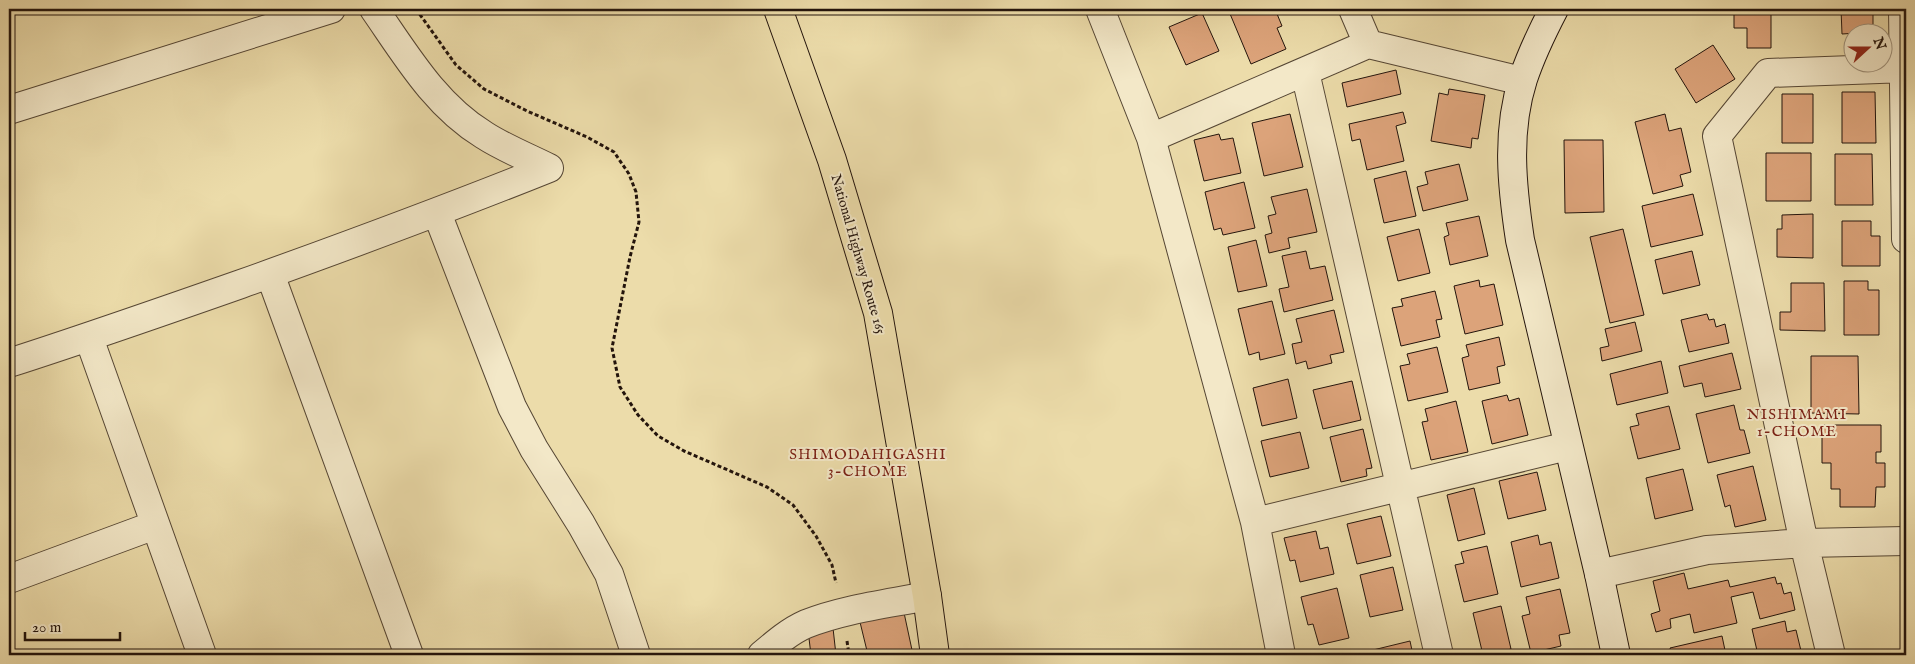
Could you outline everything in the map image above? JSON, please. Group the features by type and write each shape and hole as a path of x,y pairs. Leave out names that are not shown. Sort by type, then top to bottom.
{"highway":[{"name":"National Highway Route 165","path":"778,9 832,160 878,313 936,655"}],"street":[{"path":"9,110 331,9"},
{"path":"9,363 89,338 270,274 437,213 549,168 483,135 448,106 421,78 374,9"},
{"path":"1100,9 1151,138 1255,522 1281,655"},
{"path":"1354,9 1368,44"},
{"path":"1554,9 1535,46 1522,81 1515,118 1511,157 1513,197 1520,240 1599,574 1616,655"},
{"path":"1903,9 1906,239"},
{"path":"1151,138 1368,44 1522,81"},
{"path":"1831,655 1804,543 1717,136 1768,73 1905,68"},
{"path":"1305,72 1439,655"},
{"path":"437,213 512,408 534,449 581,524 609,574 636,655"},
{"path":"270,274 409,655"},
{"path":"89,338 202,655"},
{"path":"1255,522 1568,446"},
{"path":"9,579 155,525"},
{"path":"1599,574 1707,550 1804,543 1906,541"},
{"path":"762,655 780,640 805,624 843,613 927,596"}],"path":[{"path":"416,9 456,65 484,89 527,111 587,136 614,152 629,174 636,192 639,222 612,348 620,387 638,414 658,436 684,451 767,487 794,505 816,536 832,565 843,613 849,655"}],"building":[{"path":"1150,9 1165,9 1152,14"},
{"path":"1228,9 1275,9 1282,26 1277,28 1286,49 1251,64"},
{"path":"1734,9 1771,9 1771,48 1747,48 1747,28 1734,28"},
{"path":"1841,9 1873,9 1873,22 1842,22 1842,34"},
{"path":"1202,13 1219,51 1186,65 1169,27"},
{"path":"1713,45 1735,79 1696,103 1675,69"},
{"path":"1396,70 1401,94 1347,107 1342,83"},
{"path":"1449,89 1485,95 1478,139 1472,138 1471,148 1431,141 1439,93 1448,95"},
{"path":"1842,92 1875,92 1876,143 1842,143"},
{"path":"1782,94 1813,94 1813,143 1782,143"},
{"path":"1403,112 1406,123 1396,126 1404,161 1367,170 1360,139 1352,141 1349,124"},
{"path":"1290,114 1303,167 1264,176 1252,123"},
{"path":"1665,114 1669,131 1681,128 1691,172 1680,175 1683,186 1653,194 1635,122"},
{"path":"1219,134 1221,140 1233,138 1241,173 1204,181 1194,140"},
{"path":"1564,140 1603,140 1604,212 1565,213"},
{"path":"1766,153 1811,153 1811,201 1766,201"},
{"path":"1835,154 1872,154 1873,205 1835,205"},
{"path":"1459,164 1468,200 1423,211 1417,187 1428,184 1425,172"},
{"path":"1406,171 1416,216 1384,223 1374,179"},
{"path":"1244,182 1255,228 1223,235 1221,228 1214,230 1205,192"},
{"path":"1307,189 1317,232 1288,238 1290,248 1269,253 1265,235 1272,233 1268,216 1276,214 1271,197"},
{"path":"1693,194 1703,235 1651,247 1642,206"},
{"path":"1813,214 1813,258 1777,257 1777,229 1782,229 1782,215"},
{"path":"1479,216 1488,256 1450,265 1444,237 1449,235 1446,223"},
{"path":"1842,221 1871,221 1871,236 1880,236 1880,266 1842,266"},
{"path":"1419,229 1430,273 1398,281 1387,237"},
{"path":"1623,229 1644,315 1610,323 1590,237"},
{"path":"1256,240 1267,286 1238,292 1228,247"},
{"path":"1306,251 1310,269 1325,266 1333,300 1284,312 1279,289 1289,287 1282,256"},
{"path":"1692,251 1700,285 1663,294 1655,260"},
{"path":"1479,280 1480,287 1494,284 1503,325 1465,334 1454,286"},
{"path":"1844,281 1868,281 1868,290 1879,290 1879,335 1844,335"},
{"path":"1791,283 1824,283 1825,331 1780,330 1780,312 1791,312"},
{"path":"1435,291 1442,319 1436,320 1440,337 1401,346 1392,308 1403,306 1401,299"},
{"path":"1272,301 1285,354 1260,360 1259,352 1249,355 1238,309"},
{"path":"1334,310 1344,352 1330,355 1332,363 1308,369 1306,361 1296,364 1292,344 1302,342 1296,319"},
{"path":"1707,314 1709,320 1714,319 1716,327 1725,324 1729,343 1689,352 1681,320"},
{"path":"1635,322 1642,351 1602,361 1600,348 1609,346 1605,329"},
{"path":"1499,337 1505,365 1497,367 1500,383 1469,390 1462,358 1469,356 1466,345"},
{"path":"1437,347 1448,392 1408,401 1400,366 1410,364 1407,354"},
{"path":"1732,353 1741,389 1705,397 1702,383 1684,387 1679,366"},
{"path":"1811,356 1858,356 1859,414 1811,413"},
{"path":"1661,361 1668,393 1617,405 1610,374"},
{"path":"1288,379 1297,418 1262,426 1253,388"},
{"path":"1352,381 1361,420 1323,429 1313,390"},
{"path":"1507,395 1509,401 1519,398 1528,435 1492,444 1482,401"},
{"path":"1456,401 1468,452 1431,460 1422,422 1428,421 1425,409"},
{"path":"1734,405 1740,430 1744,430 1750,453 1708,463 1696,414"},
{"path":"1669,406 1680,449 1638,459 1630,427 1639,425 1636,414"},
{"path":"1822,425 1881,425 1881,452 1876,452 1876,463 1885,463 1885,487 1876,487 1875,507 1840,507 1840,489 1831,489 1831,463 1822,463"},
{"path":"1363,429 1372,468 1366,469 1367,476 1341,482 1330,437"},
{"path":"1300,432 1309,468 1270,477 1261,441"},
{"path":"1753,466 1766,520 1735,527 1730,505 1725,507 1717,475"},
{"path":"1683,469 1693,510 1655,519 1646,478"},
{"path":"1537,472 1546,510 1508,519 1499,481"},
{"path":"1474,488 1485,534 1458,541 1447,495"},
{"path":"1381,516 1391,556 1357,564 1347,524"},
{"path":"1316,531 1320,549 1328,547 1334,574 1300,582 1295,560 1290,561 1284,538"},
{"path":"1538,535 1540,545 1551,542 1559,578 1521,587 1511,542"},
{"path":"1487,546 1498,594 1464,602 1455,565 1464,563 1461,552"},
{"path":"1393,567 1403,610 1370,617 1360,575"},
{"path":"1904,572 1906,572 1906,627 1905,627"},
{"path":"1684,573 1688,589 1728,580 1730,587 1775,577 1777,584 1781,583 1784,594 1791,592 1795,610 1760,619 1753,592 1731,597 1737,623 1694,633 1690,614 1670,619 1671,628 1656,632 1651,614 1660,611 1653,581"},
{"path":"1337,588 1349,638 1319,645 1313,624 1308,625 1301,597"},
{"path":"1560,589 1570,633 1559,635 1561,646 1531,653 1522,616 1530,614 1526,597"},
{"path":"1501,606 1511,649 1483,655 1473,613"},
{"path":"903,608 912,650 888,655 868,655 859,618"},
{"path":"1785,621 1787,632 1796,630 1802,655 1758,655 1752,629"},
{"path":"833,628 836,655 811,655 808,630"},
{"path":"1722,636 1726,655 1672,655 1670,648"},
{"path":"1410,641 1413,655 1375,655 1373,650"}],"district":[{"name":"NISHIMAMI 1-CHOME","path":"1797,422"},
{"name":"SHIMODAHIGASHI 3-CHOME","path":"868,462"}]}
